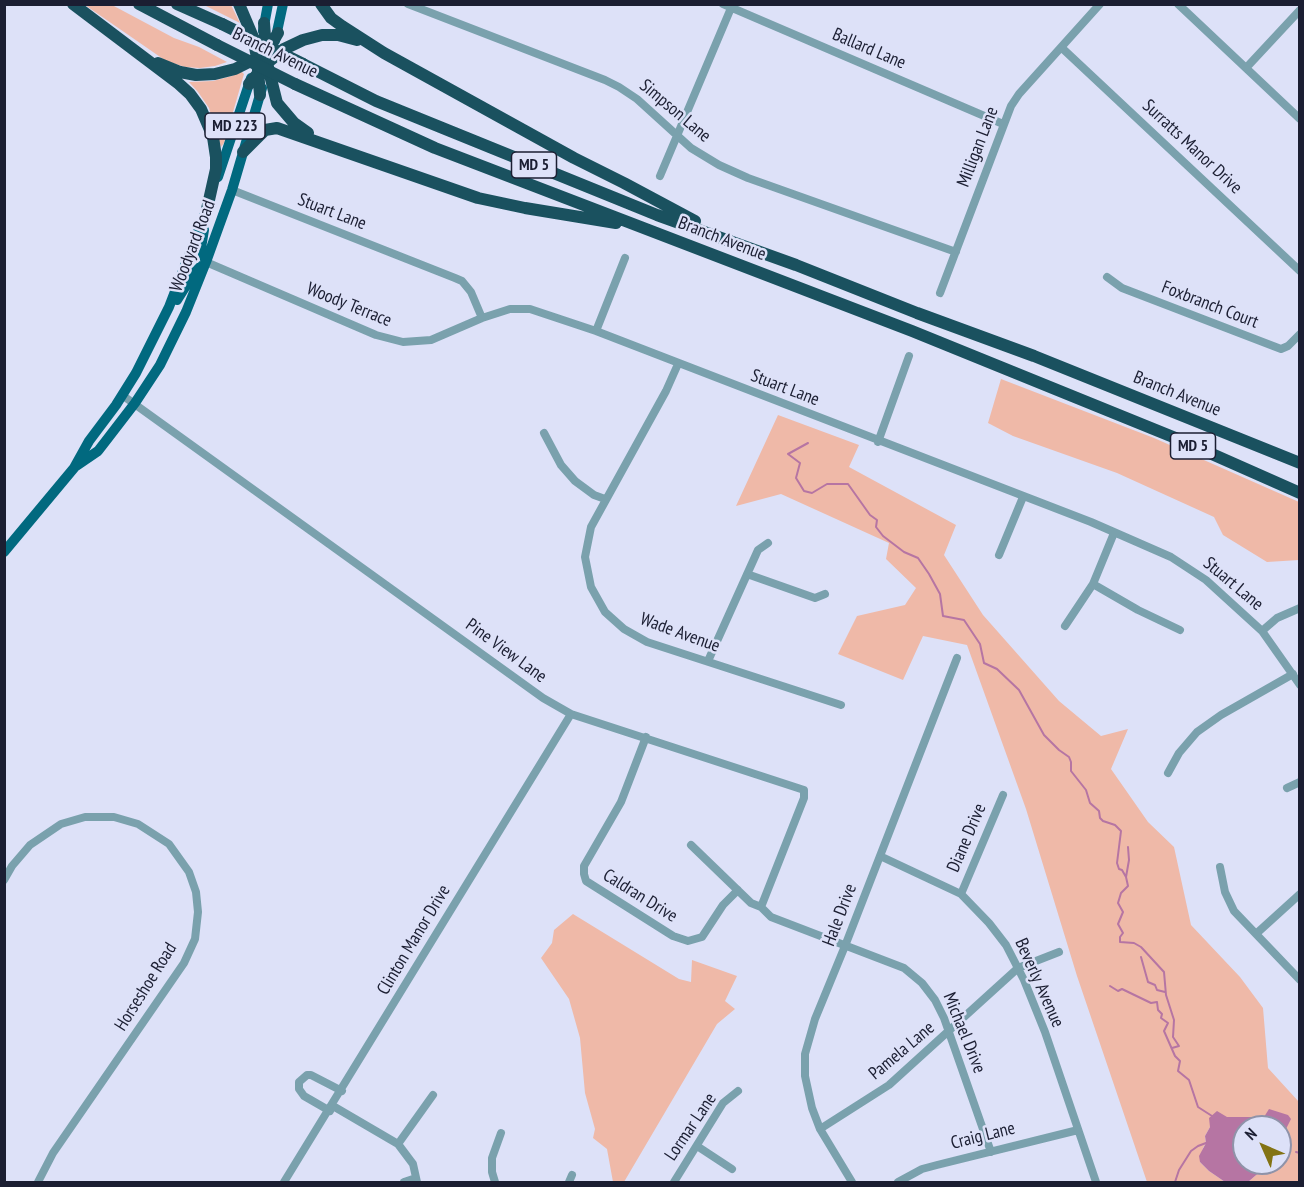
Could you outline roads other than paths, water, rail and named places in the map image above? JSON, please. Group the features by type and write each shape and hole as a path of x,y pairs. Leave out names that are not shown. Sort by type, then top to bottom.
{"highway":[{"path":"73,4 190,94 209,123 213,137 216,169 207,209"},
{"name":"Branch Avenue","path":"139,4 295,84 435,147 912,331 1178,439 1299,493"},
{"name":"Branch Avenue","path":"177,4 376,101 657,215 1034,356 1299,463"},
{"path":"239,4 281,109 300,128 331,145"},
{"path":"321,4 337,22 373,45 574,158 683,216 769,255"},
{"path":"260,95 264,24"},
{"path":"249,84 278,33"},
{"path":"136,52 180,72 196,75 215,74 235,69 262,60 303,40 321,35 338,35 373,45"},
{"path":"243,152 265,130 271,128 289,131 478,198 612,222 674,240"}],"main road":[{"path":"264,24 268,4"},
{"path":"278,33 283,4"},
{"name":"Woodyard Road","path":"4,552 74,468 89,441 122,395 158,330 179,284 207,209 249,84"},
{"name":"Woodyard Road","path":"74,468 98,451 135,403 160,365 186,312 206,262 232,190 260,95"},
{"path":"158,330 194,273 206,262 201,248 207,209"}],"street":[{"name":"Simpson Lane","path":"408,4 605,80 629,93 701,155 748,178 956,252"},
{"name":"Milligan Lane","path":"940,293 1003,124 1019,94 1100,4"},
{"path":"1178,4 1299,119"},
{"path":"660,176 727,6"},
{"name":"Ballard Lane","path":"727,6 1003,124"},
{"path":"1246,68 1299,10"},
{"name":"Surratts Manor Drive","path":"1062,48 1299,271"},
{"name":"Stuart Lane","path":"232,190 462,281 471,292 482,318 510,309 530,309 596,331 1171,557 1206,580 1262,631 1299,685"},
{"path":"596,331 625,258"},
{"name":"Woody Terrace","path":"206,262 376,335 403,342 430,340 482,318"},
{"name":"Foxbranch Court","path":"1107,277 1122,288 1281,349 1288,346 1299,334"},
{"path":"878,442 909,356"},
{"name":"Wade Avenue","path":"678,364 666,391 591,526 585,558 591,587 605,612 624,629 647,642 841,705"},
{"name":"Pine View Lane","path":"122,395 535,693 571,714 794,786 806,792 761,907"},
{"path":"544,433 561,465 575,481 594,495 605,499"},
{"path":"999,555 1023,497"},
{"path":"1065,626 1093,584 1114,533"},
{"path":"708,661 758,550 768,543"},
{"path":"747,574 815,598 825,594"},
{"path":"1093,584 1138,610 1180,630"},
{"path":"1262,631 1277,618 1299,608"},
{"name":"Hale Drive","path":"852,1182 820,1130 808,1095 804,1066 805,1054 815,1019 957,658"},
{"path":"1168,773 1179,753 1197,732 1238,705 1293,674"},
{"name":"Clinton Manor Drive","path":"284,1182 342,1091 571,714"},
{"name":"Caldran Drive","path":"646,737 621,802 584,866 586,881 674,936 688,941 702,937 723,905 738,890"},
{"path":"1287,788 1299,782"},
{"name":"Diane Drive","path":"961,894 1003,795"},
{"name":"Horseshoe Road","path":"4,880 12,866 30,845 61,824 85,818 114,817 138,824 169,844 189,872 196,892 198,912 195,939 184,963 52,1154 38,1182"},
{"name":"Michael Drive","path":"691,845 751,903 761,907 771,917 895,963 916,977 935,1000 991,1152"},
{"name":"Beverly Avenue","path":"880,856 961,894 998,933 1018,968 1045,1032 1096,1182"},
{"path":"1220,867 1228,901 1240,918 1257,933 1299,980"},
{"path":"1257,933 1299,894"},
{"name":"Pamela Lane","path":"820,1130 879,1092 948,1033 1018,968 1059,952"},
{"path":"342,1091 311,1075 307,1075 299,1082 299,1089 304,1096 398,1143 413,1164 416,1180 404,1182"},
{"name":"Lormar Lane","path":"674,1182 723,1103 738,1090"},
{"path":"398,1143 433,1095"},
{"name":"Craig Lane","path":"898,1182 922,1169 1078,1130"},
{"path":"495,1182 492,1158 501,1133"},
{"path":"697,1146 732,1168"}],"waterway":[{"path":"808,443 788,454 800,463 796,478 804,491 812,493 827,484 848,484 870,515 877,520 876,527 883,536 904,552 918,558 940,594 943,616 964,620 980,644 984,663 997,669 1019,690 1044,735 1069,757 1071,771 1086,790 1090,803 1099,811 1100,818 1115,825 1121,831 1117,863 1126,877 1128,886 1121,893 1118,903 1123,912 1118,924 1123,933 1120,942 1134,943 1141,947 1164,972 1166,995 1174,1020 1173,1037 1179,1046 1172,1048"},
{"path":"1126,877 1129,860 1128,847"},
{"path":"1141,957 1148,982 1155,985 1157,990 1165,992"},
{"path":"1110,986 1118,991 1122,989 1151,1003 1157,1002 1158,1010 1162,1014 1161,1018 1168,1023 1164,1031 1175,1056 1180,1061 1178,1071 1189,1080 1198,1107 1212,1116"},
{"path":"1175,1182 1179,1170 1191,1151 1206,1143"},
{"path":"1296,1152 1300,1153"}]}
